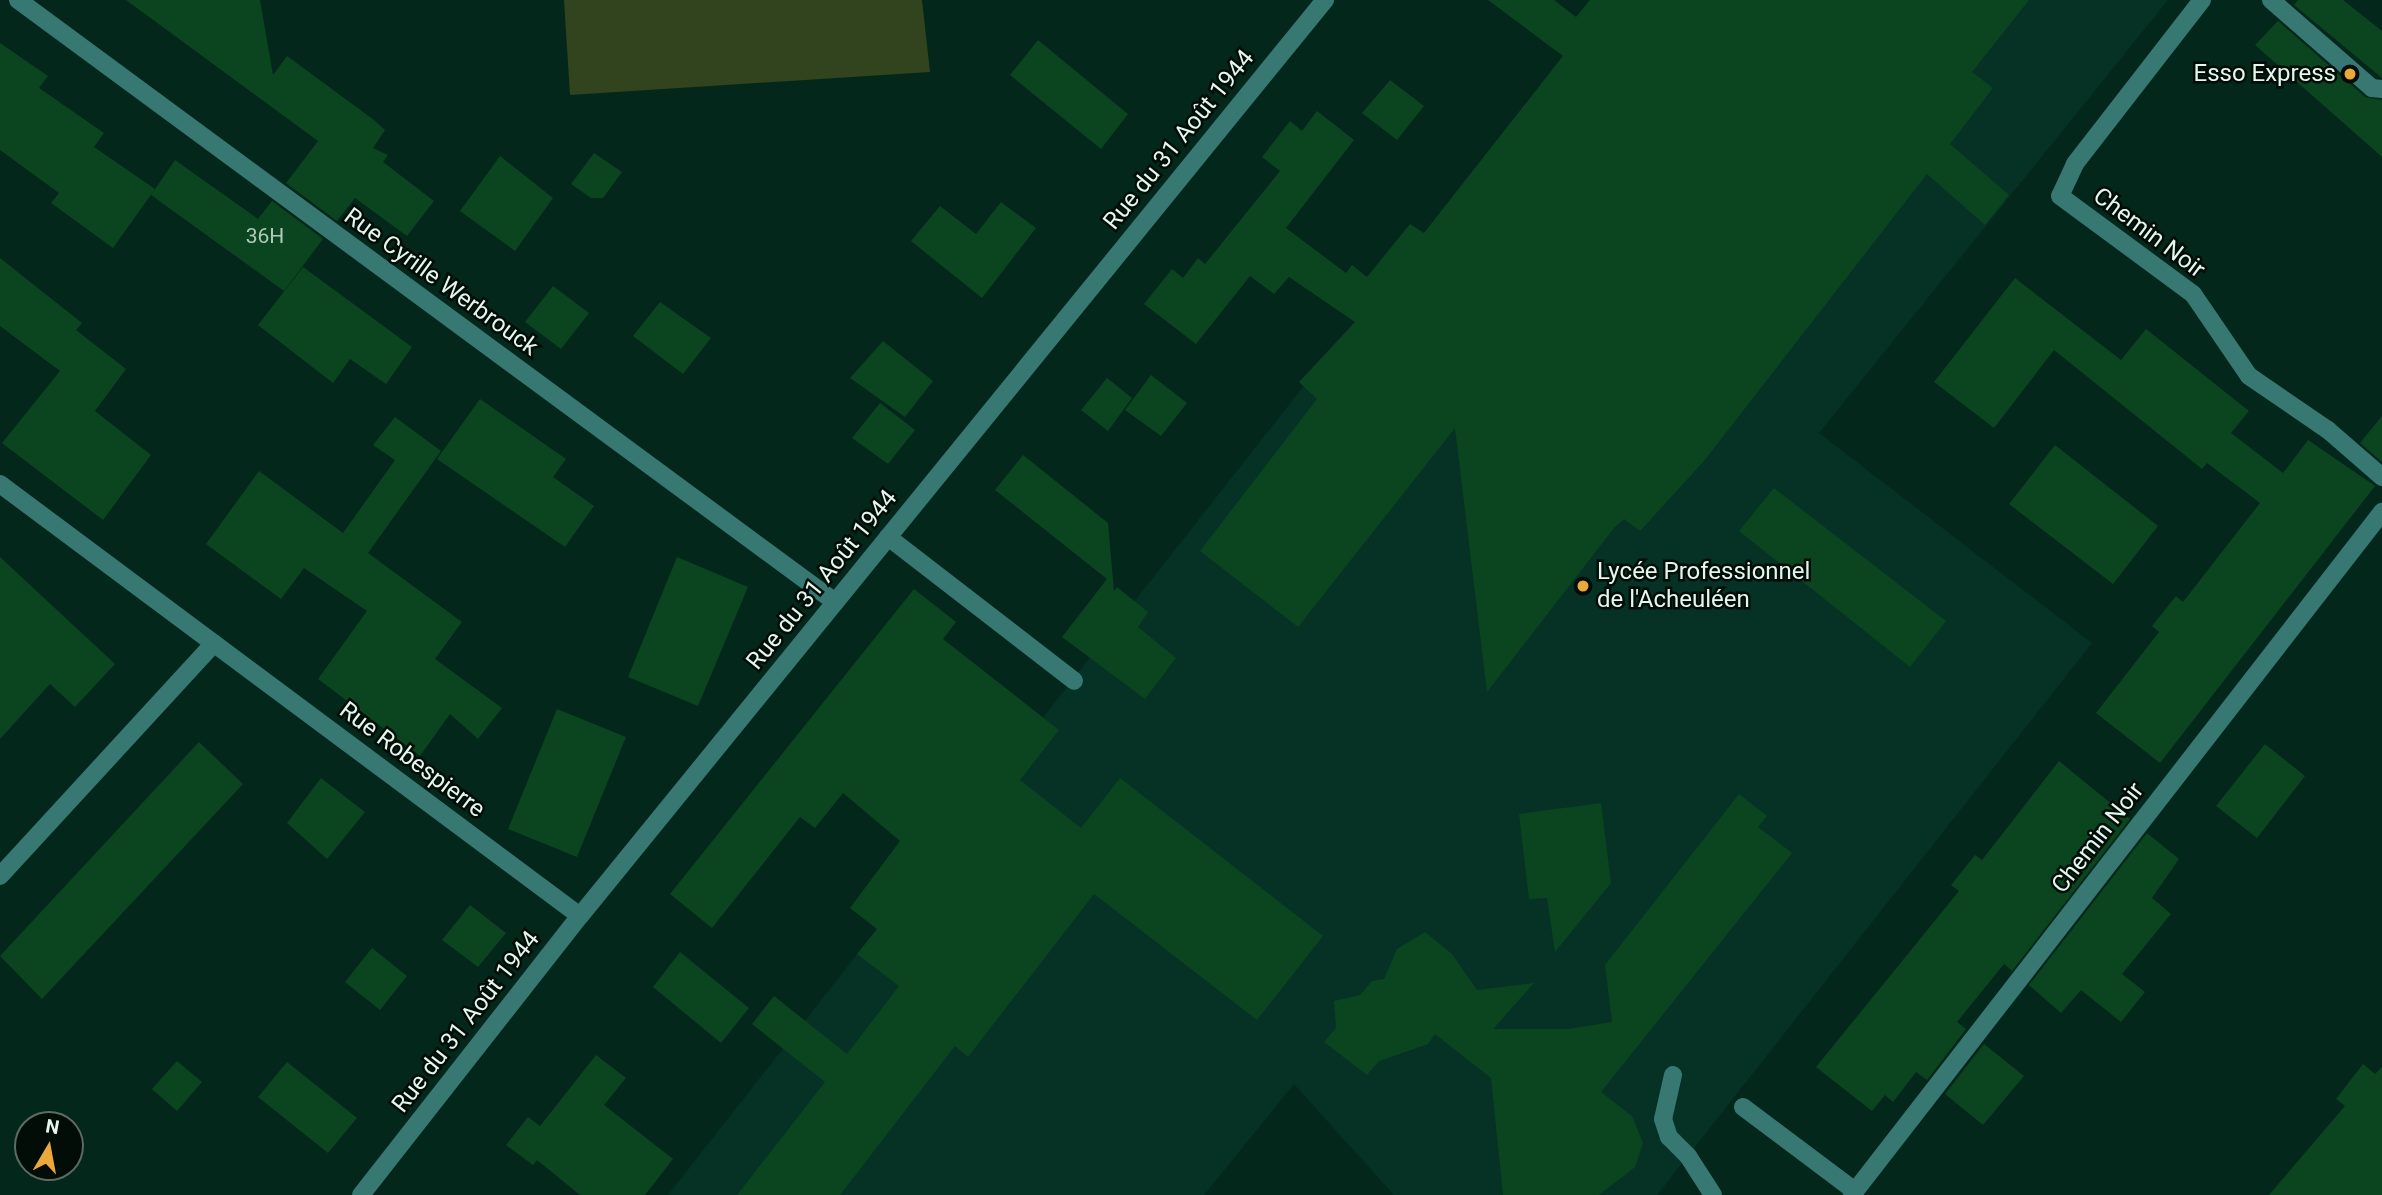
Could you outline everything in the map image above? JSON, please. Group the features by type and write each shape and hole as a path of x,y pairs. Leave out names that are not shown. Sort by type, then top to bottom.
{"street":[{"name":"Rue Cyrille Werbrouck","path":"18,0 835,602"},
{"name":"Rue du 31 Août 1944","path":"361,1195 580,916 1325,0"},
{"name":"Chemin Noir","path":"2202,0 2075,164 2060,196 2193,293 2249,376 2328,430 2382,477"},
{"path":"2271,0 2372,88 2382,89"},
{"name":"Rue Robespierre","path":"0,484 580,916"},
{"name":"Chemin Noir","path":"1853,1193 2382,512"},
{"path":"888,537 1074,681"},
{"path":"0,876 214,643"},
{"path":"1673,1075 1663,1119 1669,1137 1688,1156 1713,1195"},
{"path":"1742,1107 1853,1193"}],"shaded area":[{"path":"564,0 922,0 930,72 570,95"},
{"name":"Lycée Professionnel de l'Acheuléen","path":"1607,0 2168,0 1819,433 2092,643 1657,1195 1394,1195 1294,1084 1204,1195 668,1195"}],"building":[{"path":"126,0 260,0 273,75 287,56 374,120 385,130 373,148 388,155 383,162 434,201 407,236 355,198 337,221 286,183 318,141"},
{"path":"1488,0 1554,0 1576,17 1590,0 2029,0 1972,72 1993,88 1950,144 2009,195 1985,225 1927,174 1704,461 1640,531 1624,519 1614,528 1487,692 1455,428 1298,627 1200,551 1317,399 1299,382 1355,322 1289,277 1274,294 1250,276 1196,344 1144,304 1172,269 1183,278 1198,258 1205,264 1280,171 1262,157 1290,121 1302,131 1317,111 1354,140 1286,228 1346,273 1352,265 1367,277 1410,224 1424,233 1563,56"},
{"path":"2298,0 2343,0 2382,31 2382,78 2294,5"},
{"path":"2278,21 2365,97 2382,100 2382,157 2255,45"},
{"path":"1038,40 1128,114 1101,149 1010,75"},
{"path":"0,43 48,76 39,88 104,133 94,147 155,189 113,248 51,203 59,193 0,150"},
{"path":"1390,80 1424,106 1397,140 1362,113"},
{"path":"594,153 622,172 603,198 591,198 571,184"},
{"path":"500,156 553,198 515,251 460,211"},
{"path":"175,160 258,219 272,201 323,239 284,291 151,195"},
{"path":"1001,202 1036,228 982,298 911,241 940,206 976,234"},
{"path":"0,258 82,323 76,330 126,369 95,411 151,455 103,520 2,443 60,371 0,326"},
{"path":"303,267 412,347 386,384 350,359 333,383 258,325"},
{"path":"2015,278 2121,360 2146,329 2249,411 2231,433 2283,473 2308,440 2375,486 2160,763 2096,713 2159,632 2152,626 2176,596 2183,602 2260,503 2207,463 2202,469 2054,350 1994,428 1934,382"},
{"path":"553,286 589,313 561,349 525,322"},
{"path":"660,302 711,338 683,374 633,336"},
{"path":"883,341 933,381 905,417 850,378"},
{"path":"1151,375 1187,403 1161,436 1125,410"},
{"path":"1107,378 1132,398 1108,431 1081,410"},
{"path":"480,399 566,459 553,477 594,506 565,547 437,459"},
{"path":"880,403 915,430 888,464 852,438"},
{"path":"2382,416 2382,462 2360,443"},
{"path":"395,417 441,451 368,553 462,622 435,659 502,708 478,739 450,714 420,756 318,679 367,611 304,568 281,599 206,544 259,471 343,533 395,460 373,445"},
{"path":"2055,445 2158,526 2113,584 2009,504"},
{"path":"1023,455 1108,523 1114,591 1117,587 1148,612 1138,627 1176,658 1145,699 1062,637 1107,579 995,490"},
{"path":"1774,488 1946,621 1910,667 1739,531"},
{"path":"0,557 115,664 75,707 50,684 0,739"},
{"path":"677,557 748,587 698,706 628,677"},
{"path":"914,589 956,622 943,639 1059,730 1020,780 1081,828 1120,778 1323,936 1257,1020 1094,894 968,1057 955,1046 840,1195 737,1195 825,1082 752,1024 774,996 847,1054 899,986 857,954 877,929 850,908 900,841 843,793 815,828 800,817 712,928 670,894"},
{"path":"557,709 626,737 577,857 508,829"},
{"path":"199,742 243,784 42,999 0,956"},
{"path":"2265,744 2305,776 2257,838 2216,806"},
{"path":"2059,761 2130,819 2012,971 2004,964 1957,1022 1966,1029 1927,1080 1916,1072 1893,1102 1885,1095 1872,1111 1816,1067 1959,891 1951,885 1975,855 1982,860"},
{"path":"321,778 365,812 327,859 287,823"},
{"path":"1739,794 1767,816 1758,827 1792,853 1601,1092 1632,1116 1643,1143 1635,1167 1599,1195 1503,1195 1491,1078 1435,1034 1428,1044 1379,1061 1367,1075 1324,1042 1336,1028 1334,1001 1360,995 1372,981 1384,979 1397,949 1425,932 1452,954 1477,990 1534,983 1493,1029 1568,1029 1612,1022 1605,965"},
{"path":"1601,803 1611,883 1555,952 1547,898 1529,899 1519,814"},
{"path":"2147,833 2179,859 2152,898 2171,914 2122,974 2145,992 2121,1022 2081,990 2061,1013 2029,985"},
{"path":"470,905 506,933 478,967 442,940"},
{"path":"372,948 407,976 380,1010 345,982"},
{"path":"680,952 749,1008 721,1043 653,987"},
{"path":"1984,1044 2024,1076 1983,1125 1945,1094"},
{"path":"596,1055 626,1078 604,1105 673,1159 645,1195 580,1195 537,1160 533,1165 506,1145 528,1117 540,1126"},
{"path":"177,1061 202,1082 177,1111 152,1089"},
{"path":"287,1062 357,1118 328,1153 258,1097"},
{"path":"2363,1064 2375,1074 2382,1067 2382,1195 2269,1195 2345,1106 2336,1099"}],"place":[{"name":"Esso Express","path":"2350,74"},
{"name":"Lycée Professionnel de l'Acheuléen","path":"1583,586"}]}
